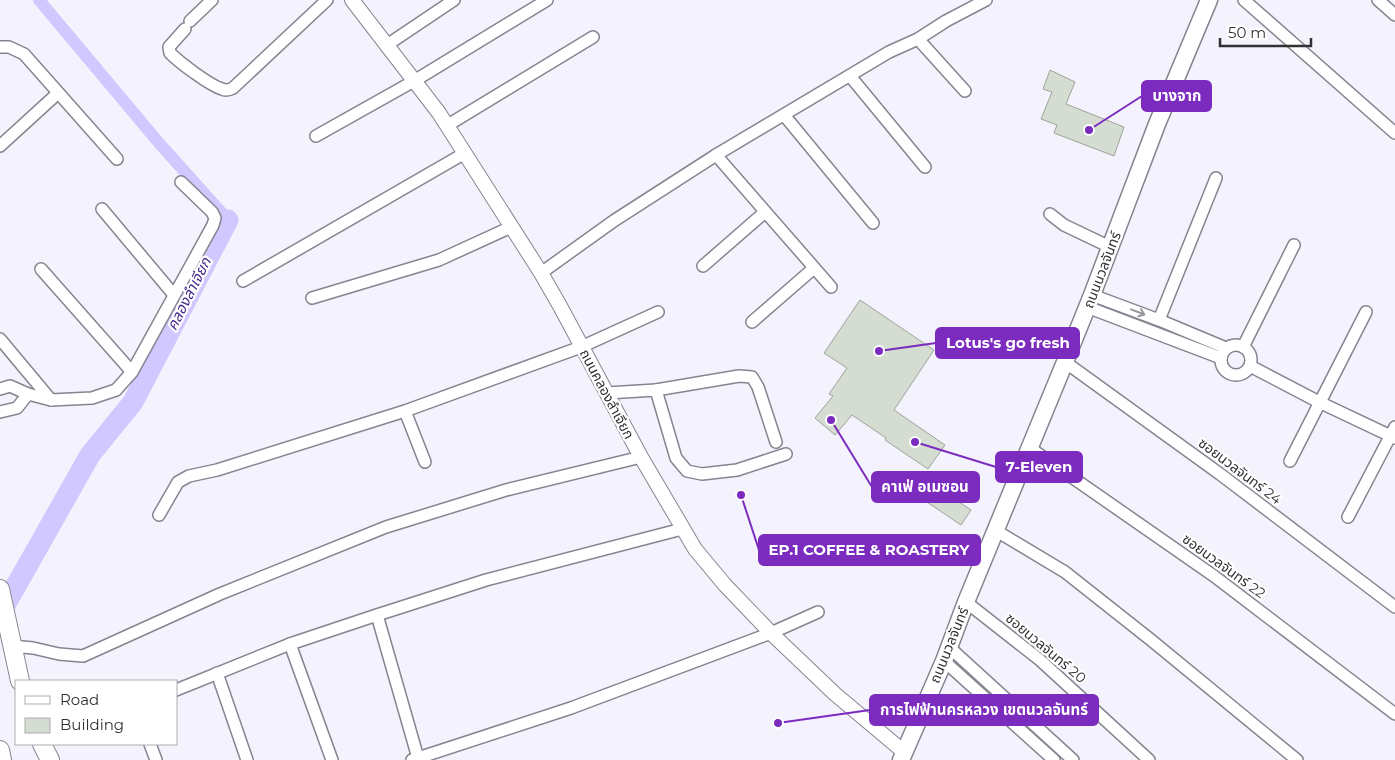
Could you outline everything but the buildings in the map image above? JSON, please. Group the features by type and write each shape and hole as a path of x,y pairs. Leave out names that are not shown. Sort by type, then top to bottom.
{"main road":[{"name":"ถนนนวลจันทร์","path":"902,756 946,654 1090,301 1157,124 1209,0"},
{"path":"0,589 20,680"},
{"path":"33,745 37,760"},
{"path":"42,745 50,760"},
{"path":"0,750 2,760"}],"street":[{"path":"212,0 187,25 169,47 170,53 211,84 228,91 327,0"},
{"name":"ถนนคลองลำเจียก","path":"352,0 448,125 560,306 640,457 695,549 771,634 902,756"},
{"path":"387,45 454,0"},
{"path":"316,136 414,81 547,0"},
{"path":"541,274 615,220 716,155 889,52 986,0"},
{"path":"1244,0 1395,133"},
{"path":"1378,0 1395,15"},
{"path":"448,125 593,37"},
{"path":"918,38 966,91"},
{"path":"0,47 10,47 24,54 117,159"},
{"path":"850,76 925,167"},
{"path":"0,146 58,93"},
{"path":"784,116 873,223"},
{"path":"243,281 466,154"},
{"path":"716,155 831,287"},
{"path":"1159,320 1216,178"},
{"path":"0,389 10,386 28,394 50,400 92,398 116,390 132,372 213,225 215,218 212,212 181,182"},
{"path":"102,209 174,294"},
{"path":"703,266 765,212"},
{"path":"1050,214 1064,224 1110,247"},
{"path":"312,298 439,260 511,227"},
{"path":"1244,347 1294,245"},
{"path":"752,322 814,268"},
{"path":"41,270 132,372"},
{"path":"1090,301 1159,320 1224,353"},
{"path":"1090,301 1224,353"},
{"path":"159,515 178,482 189,476 217,470 405,411 581,347 658,312"},
{"path":"1290,461 1366,312"},
{"path":"0,339 50,400"},
{"path":"1234,345 1244,347 1250,354 1250,366 1241,374 1231,374 1223,368 1224,353 1234,345"},
{"name":"ซอยนวลจันทร์ 24","path":"1065,362 1220,474 1395,607"},
{"path":"1250,366 1319,402 1394,434 1348,517"},
{"path":"607,393 656,390 739,376 752,377 758,387 776,442"},
{"path":"656,390 676,458 687,471 702,474 737,470 786,454"},
{"path":"0,412 17,408 28,394"},
{"path":"405,411 424,462"},
{"name":"ซอยนวลจันทร์ 22","path":"1030,448 1214,576 1395,714"},
{"path":"10,638 33,648 58,654 82,656 220,594 386,528 506,490 640,457"},
{"path":"178,689 290,644 377,614 486,580 682,529"},
{"path":"995,530 1065,572 1298,760"},
{"name":"ซอยนวลจันทร์ 20","path":"966,602 1040,660 1150,760"},
{"path":"377,614 415,759 571,708 771,634 818,612"},
{"path":"290,644 332,760"},
{"path":"946,654 1054,760"},
{"path":"946,654 1073,760"},
{"path":"217,673 247,760"},
{"path":"150,745 156,760"}],"waterway":[{"name":"คลองลำเจียก","path":"39,0 159,143 228,220"},
{"name":"คลองลำเจียก","path":"0,614 90,455 133,402 228,220"}],"place":[{"name":"บางจาก","path":"1089,130"},
{"name":"Lotus's go fresh","path":"879,351"},
{"name":"คาเฟ่ อเมซอน","path":"831,420"},
{"name":"7-Eleven","path":"915,442"},
{"name":"EP.1 COFFEE & ROASTERY","path":"741,495"},
{"name":"การไฟฟ้านครหลวง เขตนวลจันทร์","path":"778,723"}]}
